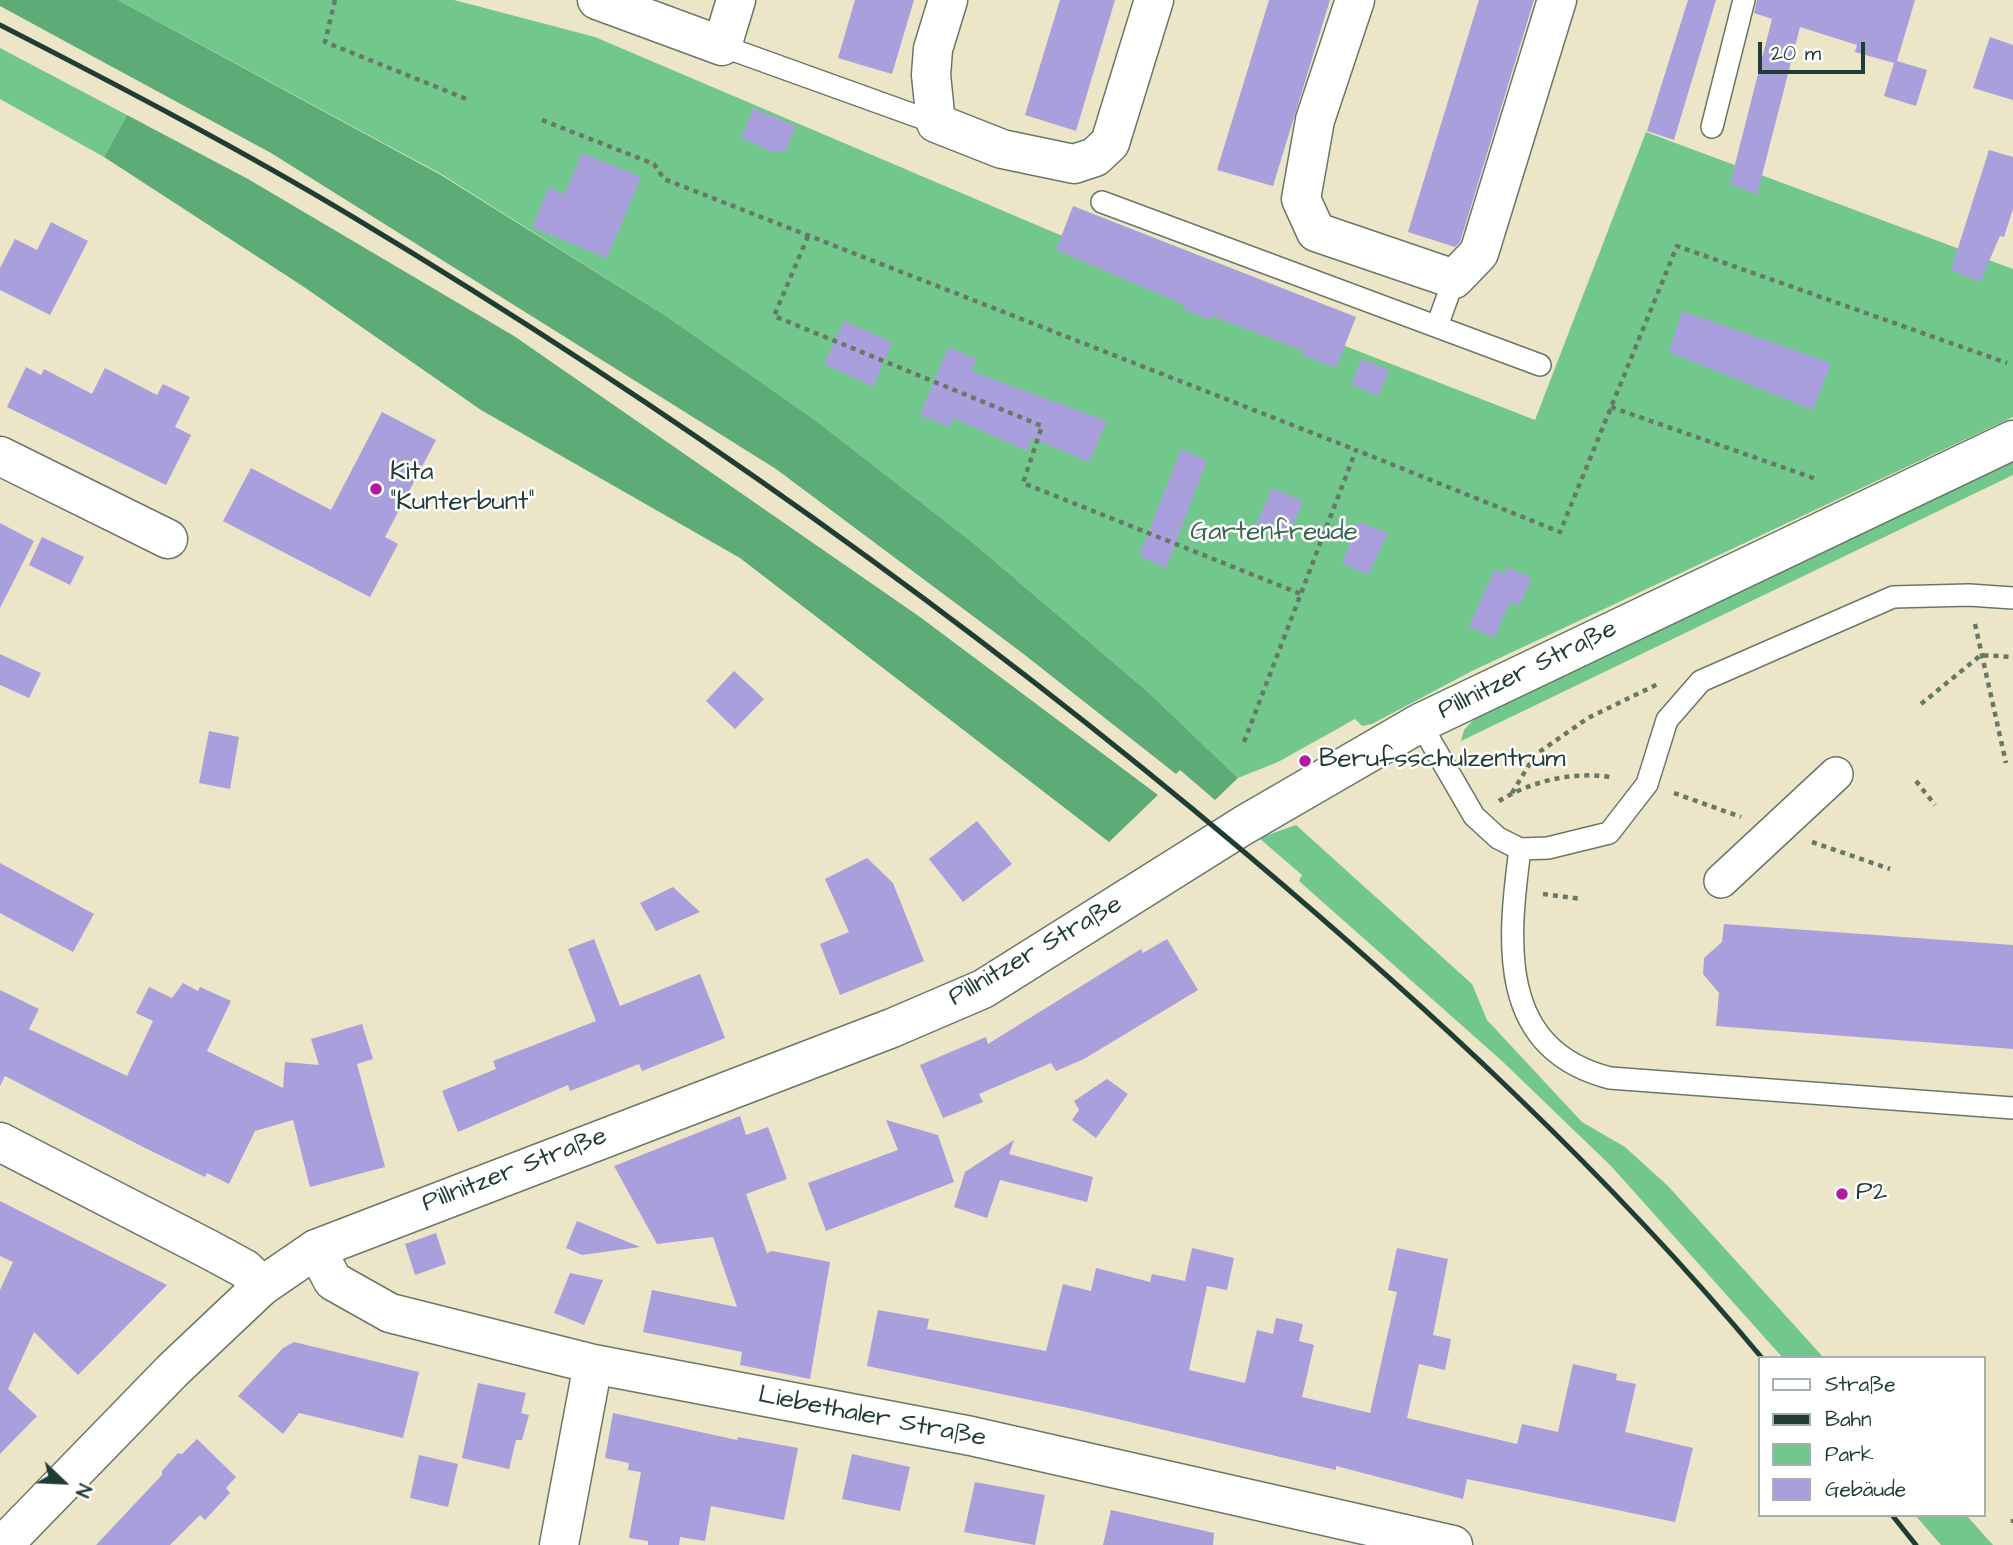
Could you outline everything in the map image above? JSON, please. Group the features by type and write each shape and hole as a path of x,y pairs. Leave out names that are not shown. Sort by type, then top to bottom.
{"street":[{"path":"597,0 722,46 736,0"},
{"path":"948,0 933,49 931,75 936,123 1002,149 1074,164 1095,158 1110,143 1154,0"},
{"path":"1355,0 1315,120 1301,199 1316,232 1454,279 1479,253 1557,0"},
{"name":"Pillnitzer Straße","path":"3,1545 173,1370 262,1286 316,1249 880,1032 983,989 1244,825 1420,723 2013,440"},
{"path":"0,456 168,539"},
{"path":"1721,881 1779,830 1836,774"},
{"path":"0,1142 245,1269 262,1286"},
{"name":"Liebethaler Straße","path":"316,1249 334,1281 390,1313 593,1364 971,1436 1357,1535 1453,1545"},
{"path":"559,1545 593,1364"}],"lane":[{"path":"1712,127 1744,0"},
{"path":"722,46 936,123"},
{"path":"1102,202 1541,365"},
{"path":"1437,326 1454,279"},
{"path":"1420,723 1474,816 1498,838 1520,849 1548,848 1609,832 1647,784 1667,720 1701,681 1893,597 1969,595 2013,598"},
{"path":"1520,849 1514,894 1514,981 1533,1025 1565,1060 1586,1072 1610,1079 2013,1108"}],"path":[{"path":"335,0 325,42 469,100"},
{"path":"542,120 654,164 664,180 1560,532 1677,246 2007,363"},
{"path":"808,236 774,316 1042,426 1023,483 1301,594"},
{"path":"1611,407 1816,479"},
{"path":"1244,742 1356,450"},
{"path":"1921,704 1981,655 2013,657"},
{"path":"1474,816 1512,793 1564,777 1602,775 1647,784 1890,869"},
{"path":"1916,780 1935,805"},
{"path":"1549,894 1582,899"}],"green space":[{"path":"0,0 118,0 441,175 666,316 815,420 972,542 1148,692 1238,778 1215,800 1180,770 1176,774 1021,652 776,469 271,153 0,6"},
{"name":"Gartenfreude","path":"118,0 454,0 595,37 1053,232 1535,420 1646,132 2013,269 2013,417 1472,671 1372,724 1362,726 1355,719 1278,762 1238,778 1148,692 972,542 815,420 666,316 441,174"},
{"path":"0,48 127,115 104,157 0,99"},
{"path":"127,115 248,179 514,336 920,617 1158,795 1109,842 740,558 481,410 304,287 104,157"},
{"path":"2013,456 2013,475 1461,741 1464,730 1476,717"},
{"path":"1296,825 1472,984 1487,1020 1582,1122 1625,1147 1668,1186 1822,1356 1781,1356 1611,1166 1502,1061 1299,881 1302,875 1259,838"},
{"path":"1917,1517 1968,1517 1993,1545 1941,1545"}],"building":[{"path":"855,0 914,0 892,74 838,58"},
{"path":"1060,0 1115,0 1076,131 1025,115"},
{"path":"1269,0 1330,0 1273,186 1217,170"},
{"path":"1479,0 1534,0 1460,242 1455,247 1408,232"},
{"path":"1688,0 1716,0 1674,140 1647,131"},
{"path":"1757,0 1915,0 1897,61 1927,70 1916,106 1884,96 1894,63 1855,52 1857,45 1800,27 1757,195 1730,184 1772,19 1754,13"},
{"path":"1990,37 2013,45 2013,100 1973,88"},
{"path":"753,108 796,126 785,152 773,152 741,138"},
{"path":"1989,150 2013,157 2013,209 2004,237 2000,236 1980,282 1951,270"},
{"path":"582,153 641,177 607,258 532,227 549,187 565,194"},
{"path":"1073,206 1356,317 1336,368 1302,355 1304,351 1212,316 1210,320 1183,309 1185,305 1056,250"},
{"path":"51,222 88,241 50,315 0,290 0,268 15,239 37,250"},
{"path":"1682,311 1831,363 1813,410 1669,352"},
{"path":"844,321 892,342 873,387 824,364"},
{"path":"948,347 977,359 971,371 1107,421 1089,462 1032,438 1027,451 953,418 949,427 920,415"},
{"path":"1362,359 1389,370 1378,396 1351,384"},
{"path":"26,367 41,375 44,369 92,394 105,368 157,395 163,384 190,397 175,427 191,435 166,485 7,407"},
{"name":"Kita \"Kunterbunt\"","path":"382,412 436,440 385,537 398,544 370,597 223,521 251,468 331,510"},
{"path":"1181,449 1207,460 1166,568 1139,556"},
{"path":"1272,488 1303,501 1286,540 1255,527"},
{"path":"1359,522 1388,533 1368,575 1342,563"},
{"path":"0,523 34,541 0,608"},
{"path":"42,537 84,557 70,585 29,565"},
{"path":"1507,567 1532,578 1519,606 1510,602 1494,638 1469,626 1495,569 1504,574"},
{"path":"0,654 41,673 29,698 0,685"},
{"path":"734,671 764,699 735,729 706,701"},
{"path":"209,731 239,737 230,789 199,783"},
{"path":"977,821 1012,864 963,902 929,859"},
{"path":"867,858 893,883 924,961 840,995 820,944 849,932 825,879"},
{"path":"0,863 94,914 73,952 0,913"},
{"path":"673,887 700,912 656,931 640,903"},
{"path":"1724,924 2013,945 2013,1049 1716,1026 1719,993 1703,974 1704,958 1722,942"},
{"path":"594,939 620,1006 700,974 725,1038 642,1071 639,1064 570,1091 568,1085 458,1132 442,1091 496,1069 493,1061 596,1021 568,949"},
{"path":"1167,939 1198,990 1084,1059 1056,1071 1051,1063 979,1094 983,1102 943,1118 920,1065 986,1037 988,1044 1141,949 1143,953"},
{"path":"183,983 198,991 200,987 231,1001 207,1051 283,1088 285,1062 319,1065 311,1039 362,1024 373,1059 357,1064 385,1167 310,1187 293,1120 255,1131 229,1184 207,1173 205,1177 5,1076 0,1086 0,990 39,1009 29,1029 127,1076 153,1021 136,1013 149,987 172,998"},
{"path":"1107,1079 1128,1094 1096,1138 1072,1120 1079,1110 1074,1101"},
{"path":"740,1116 746,1135 768,1127 787,1179 746,1194 767,1253 772,1251 830,1262 810,1379 740,1365 742,1352 643,1332 652,1290 737,1307 713,1237 657,1244 614,1166"},
{"path":"886,1120 938,1135 954,1182 826,1231 808,1183 898,1150"},
{"path":"1014,1140 1009,1154 1093,1177 1087,1202 1000,1180 987,1218 954,1207 965,1172"},
{"path":"0,1201 167,1285 78,1375 34,1332 8,1389 37,1416 0,1454 0,1290 13,1262 0,1256"},
{"path":"577,1221 640,1247 582,1255 566,1248"},
{"path":"436,1233 446,1264 415,1275 405,1244"},
{"path":"1192,1248 1234,1258 1227,1290 1207,1286 1189,1370 1245,1383 1257,1330 1273,1334 1276,1318 1303,1324 1299,1341 1314,1345 1302,1397 1370,1413 1397,1292 1388,1290 1397,1248 1448,1259 1433,1335 1451,1339 1445,1370 1419,1364 1407,1418 1517,1444 1522,1424 1558,1432 1573,1364 1617,1374 1616,1380 1636,1384 1625,1432 1693,1448 1675,1522 1467,1479 1463,1499 1336,1466 1336,1470 1083,1411 867,1366 878,1310 929,1319 927,1329 1046,1351 1063,1284 1091,1291 1096,1268 1150,1282 1152,1274 1185,1281"},
{"path":"570,1273 603,1280 584,1325 554,1313"},
{"path":"294,1342 419,1372 403,1438 299,1413 283,1434 238,1396 283,1348"},
{"path":"478,1383 526,1393 521,1413 529,1415 522,1440 516,1440 509,1469 462,1458"},
{"path":"613,1413 737,1440 738,1437 798,1448 784,1520 711,1506 705,1541 680,1537 679,1545 648,1545 648,1541 629,1538 641,1472 628,1470 629,1463 605,1458"},
{"path":"197,1439 236,1477 226,1488 230,1493 205,1520 200,1515 170,1545 96,1545 162,1475 162,1471 178,1453 182,1454"},
{"path":"852,1454 910,1467 900,1511 842,1499"},
{"path":"419,1455 458,1464 448,1507 410,1498"},
{"path":"975,1482 1045,1495 1035,1545 964,1532"},
{"path":"1111,1510 1214,1533 1213,1545 1103,1545"}],"railway":[{"path":"0,25 266,166 585,362 811,516 1030,679 1243,851 1448,1031 1514,1093 1642,1222 1760,1356"},
{"path":"1894,1517 1916,1545"}],"place":[{"name":"Kita \"Kunterbunt\"","path":"376,489"},
{"name":"Berufsschulzentrum","path":"1305,761"},
{"name":"P2","path":"1842,1194"}]}
